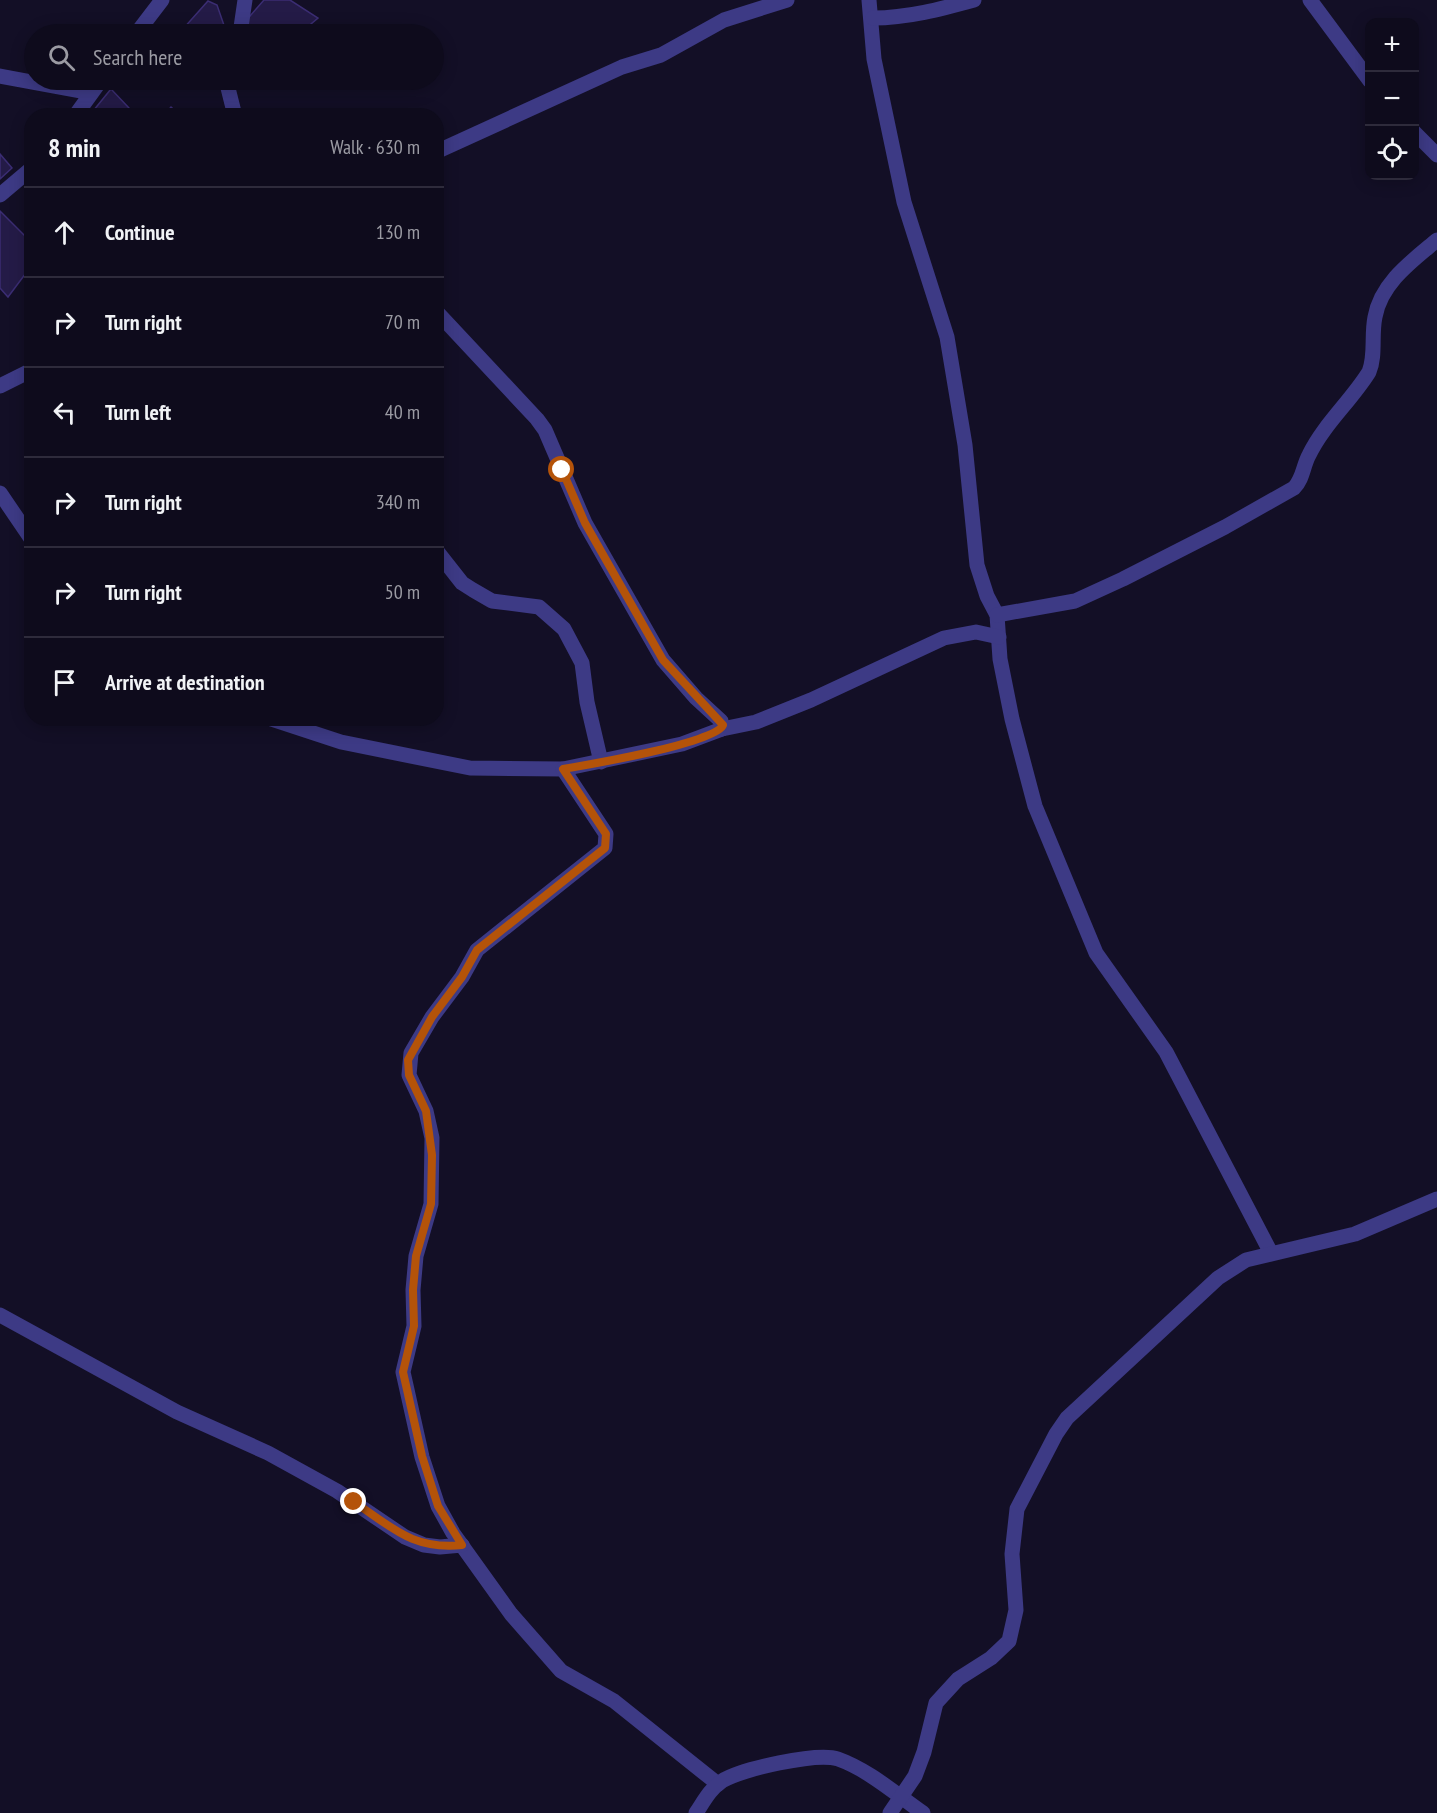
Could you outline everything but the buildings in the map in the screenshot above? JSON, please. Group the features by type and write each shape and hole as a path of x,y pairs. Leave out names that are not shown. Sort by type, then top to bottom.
{"street":[{"path":"144,24 162,0"},
{"path":"241,24 245,0"},
{"path":"444,148 622,67 661,55 724,21 787,0"},
{"path":"854,0 893,18 974,0"},
{"path":"1310,0 1365,74"},
{"path":"871,8 874,58 904,202 947,337 965,444 977,565 987,596 998,618 1000,659 1022,763 1035,806 1077,913 1096,953 1166,1052 1271,1253"},
{"path":"0,75 24,80"},
{"path":"76,90 91,93"},
{"path":"81,108 94,90"},
{"path":"228,90 233,108"},
{"path":"1419,137 1437,155"},
{"path":"0,195 24,175"},
{"path":"984,633 998,618 1075,601 1225,527 1294,488 1299,483 1307,458 1318,438 1369,372 1372,365 1375,317 1388,285 1437,240"},
{"path":"444,320 545,430 585,523 657,650 675,674 720,721 722,729"},
{"path":"0,386 24,374"},
{"path":"0,493 24,528"},
{"path":"444,560 462,583 492,601 539,607 564,629 582,663 587,702 601,762"},
{"path":"292,726 341,742 470,768 563,769 682,744 722,729 756,722 811,700 944,638 984,633 999,638"},
{"path":"563,769 606,834 605,848 477,950 462,977 432,1017 408,1060 409,1075 426,1111 432,1155 431,1204 416,1256 413,1290 414,1326 403,1372 422,1456 438,1506 462,1545 511,1614 561,1671 614,1701 718,1784"},
{"path":"890,1813 902,1799 924,1752 936,1703 958,1679 991,1658 1009,1641 1016,1610 1012,1554 1017,1509 1067,1418 1218,1278 1246,1260 1354,1234 1437,1199"},
{"path":"0,1315 177,1412 278,1458 337,1491 405,1537 424,1545 440,1547 462,1545"},
{"path":"696,1813 718,1784 748,1772 804,1757 821,1757 846,1763 923,1813"}],"route":[{"path":"354,1502 405,1537 424,1545 440,1547 462,1545 438,1506 422,1456 403,1372 414,1326 413,1290 416,1256 431,1204 432,1138 426,1111 409,1075 408,1060 411,1053 432,1017 462,977 477,950 585,867 605,848 606,834 563,769 682,744 718,732 723,725 663,660 585,523 562,470"}]}
